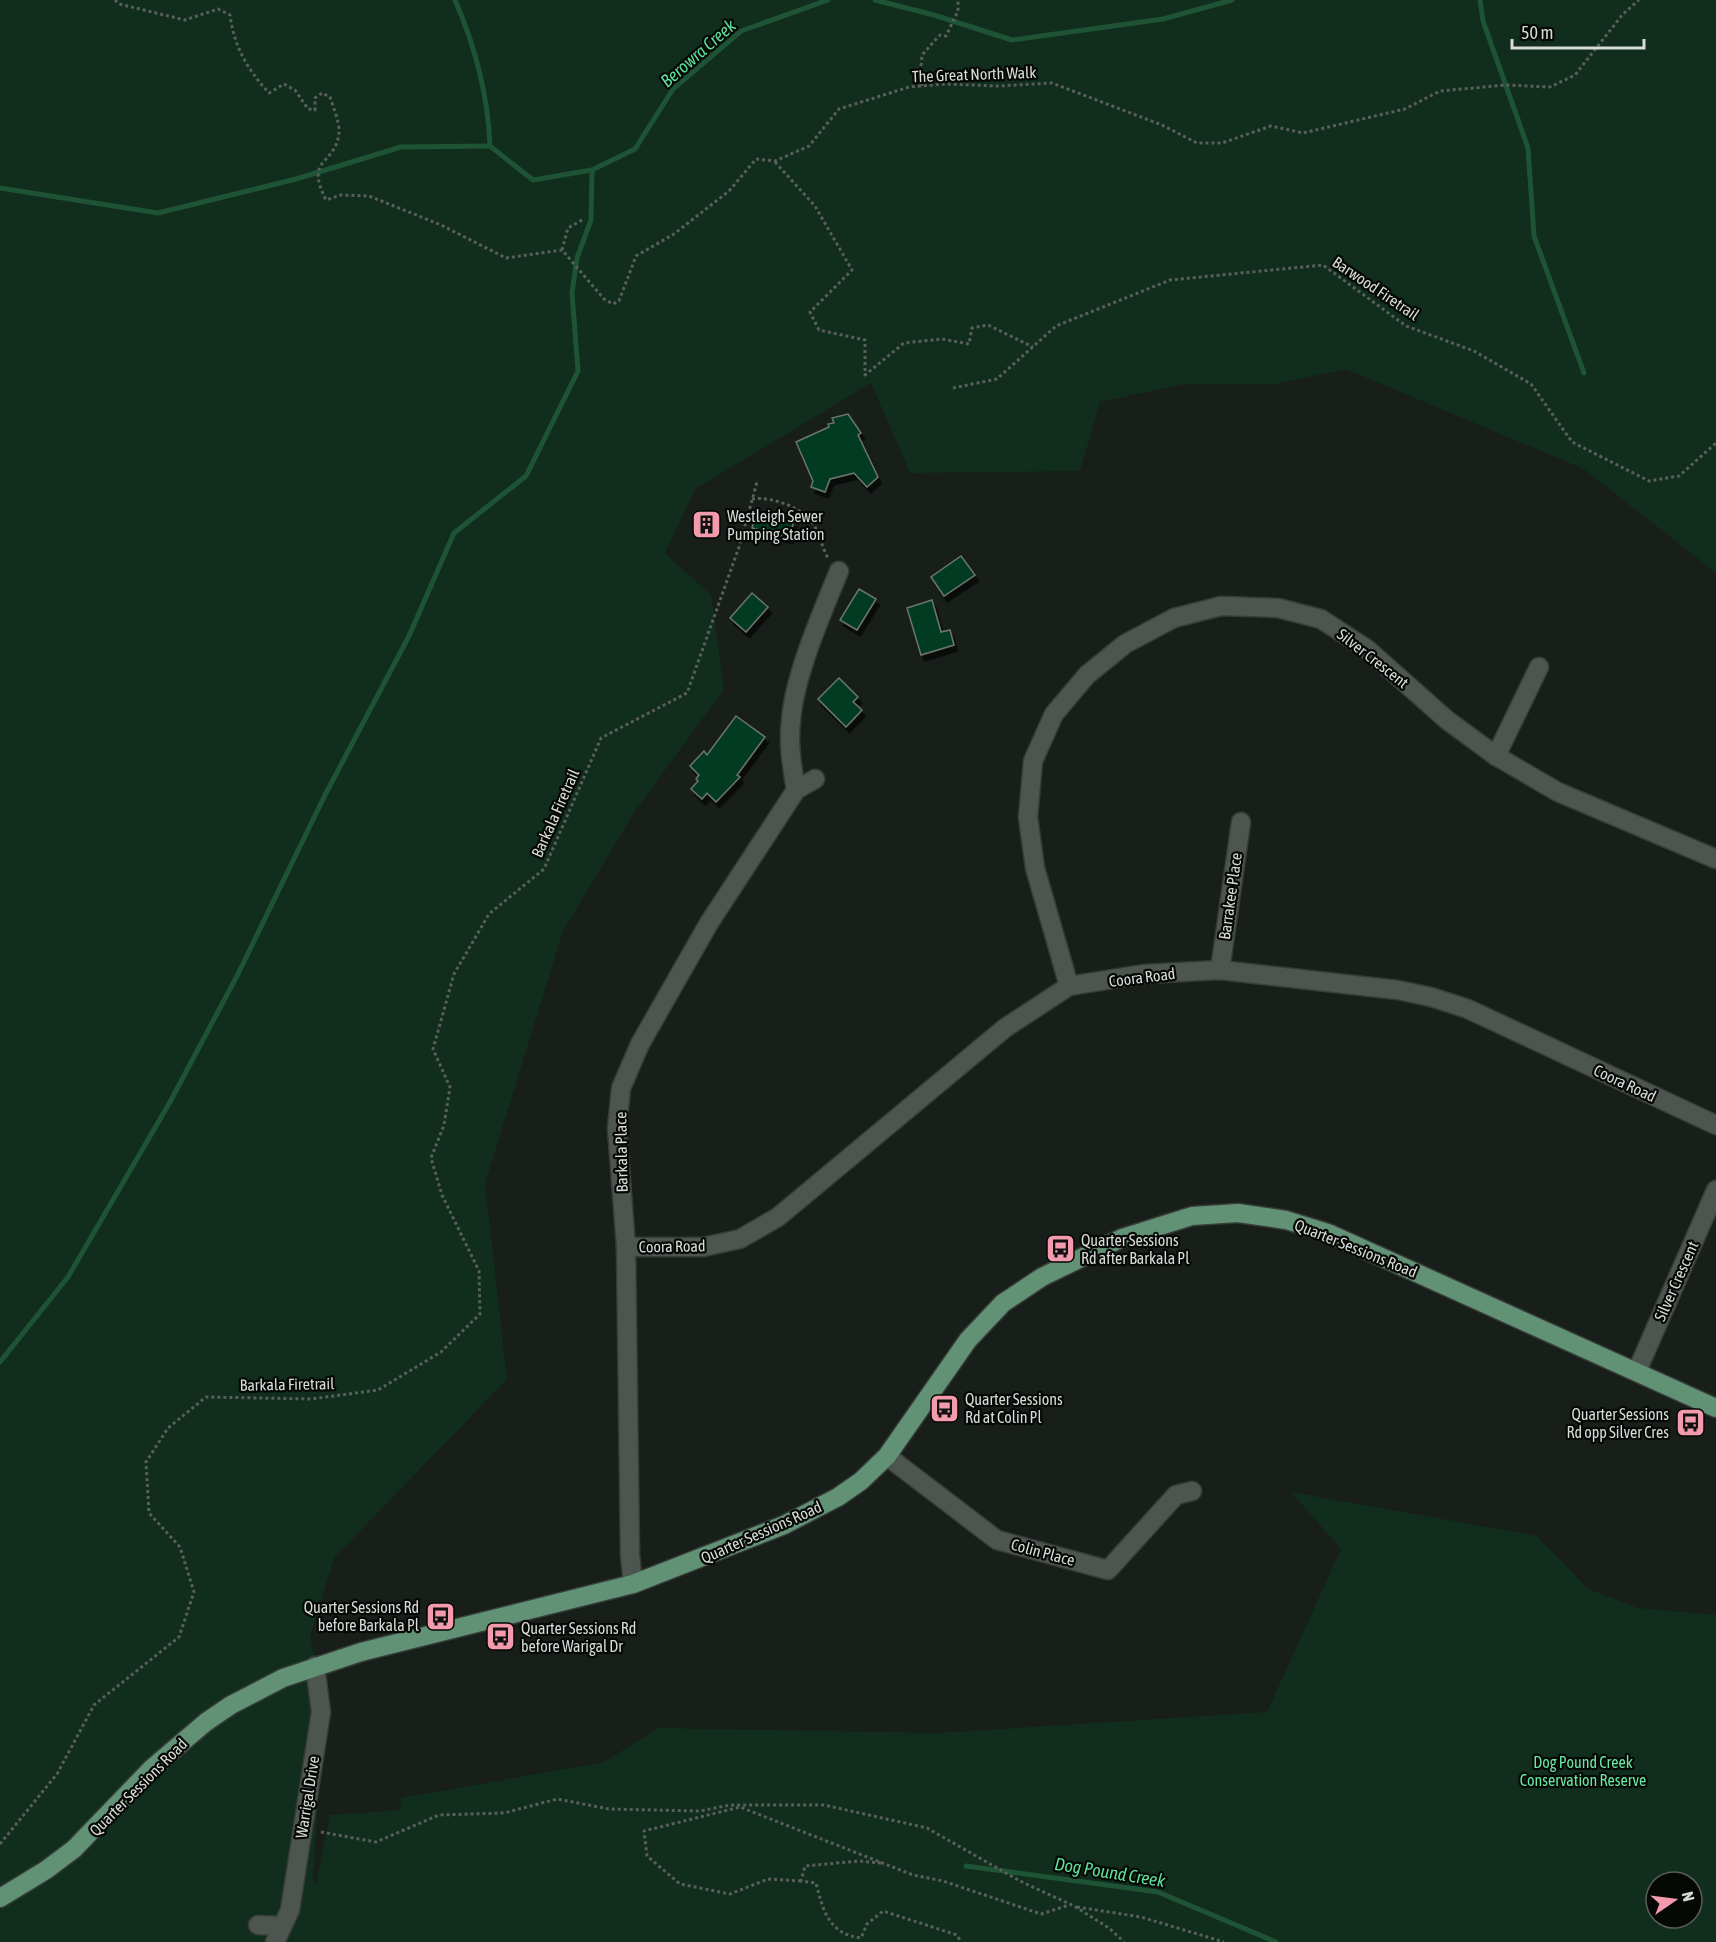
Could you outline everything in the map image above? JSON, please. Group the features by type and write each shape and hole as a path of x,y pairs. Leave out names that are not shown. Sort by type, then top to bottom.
{"main road":[{"name":"Quarter Sessions Road","path":"0,1898 46,1870 74,1849 152,1768 206,1722 257,1691 315,1666 424,1635 633,1584 716,1554 816,1509 861,1481 887,1455 968,1340 1003,1303 1042,1277 1122,1238 1192,1216 1248,1215 1286,1220 1328,1233 1716,1408"}],"street":[{"path":"796,790 790,753 790,720 817,626 838,571"},
{"name":"Silver Crescent","path":"1070,986 1035,868 1028,817 1033,761 1054,714 1087,675 1125,644 1174,618 1221,606 1278,608 1321,619 1367,650 1447,720 1496,756 1558,792 1716,859"},
{"path":"1496,756 1539,667"},
{"name":"Barkala Place","path":"633,1584 630,1555 626,1247 618,1168 617,1128 621,1088 640,1044 709,923 796,790 815,779"},
{"name":"Barrakee Place","path":"1220,970 1240,822"},
{"name":"Coora Road","path":"626,1247 704,1248 740,1239 769,1222 1005,1028 1070,986 1144,974 1220,970 1398,990 1431,997 1468,1010 1716,1125"},
{"name":"Silver Crescent","path":"1637,1371 1716,1190"},
{"name":"Colin Place","path":"887,1455 997,1540 1108,1570 1176,1495 1192,1491"},
{"name":"Warrigal Drive","path":"258,1925 278,1934 290,1910 321,1712 315,1666"}],"path":[{"path":"115,0 119,4 185,20 218,9 230,15 232,31 242,56 252,75 269,93 284,84 295,90 308,109 315,110 315,98 322,93 330,97 340,130 336,149 322,161 317,172 319,186 326,200 341,195 369,196 441,225 506,258 562,250 568,228 582,220"},
{"path":"922,86 915,75 921,66 922,55 940,35 946,36 958,12 958,0"},
{"name":"The Great North Walk","path":"562,250 604,299 613,304 619,301 636,256 674,234 728,192 756,159 775,161 809,146 838,109 909,87 1052,83 1162,125 1197,143 1222,143 1271,126 1303,133 1405,109 1440,91 1506,85 1551,87 1575,75 1623,15 1639,0"},
{"path":"775,161 815,206 852,270 810,312 819,330 865,340 865,375 904,343 942,339 969,344 972,328 988,325 1033,347"},
{"name":"Barwood Firetrail","path":"953,388 997,379 1056,326 1170,280 1323,265 1406,326 1474,351 1531,384 1572,441 1649,481 1679,476 1716,443"},
{"name":"Barkala Firetrail","path":"0,1844 57,1774 94,1705 179,1637 194,1592 180,1547 149,1513 146,1462 168,1428 206,1397 311,1399 378,1390 441,1352 480,1314 479,1271 442,1195 431,1158 444,1125 450,1087 433,1049 454,974 489,914 544,869 601,738 687,693 740,547 757,482"},
{"path":"752,499 784,503 802,514 814,525 827,557 838,571"},
{"path":"301,1829 375,1842 439,1815 504,1813 557,1799 609,1809 652,1808 700,1811 730,1805 824,1804 927,1828 1020,1881 1072,1906 1109,1928 1124,1942"},
{"path":"960,1942 957,1935 883,1911 867,1924 861,1938 850,1936 836,1930 825,1915 816,1883 768,1880 730,1894 680,1884 647,1856 644,1831 740,1807 913,1875 943,1881 1041,1914 1072,1906 1141,1917 1224,1942"},
{"path":"801,1881 805,1866 859,1861 885,1863"}],"green space":[{"name":"Dog Pound Creek Conservation Reserve","path":"0,0 1716,0 1716,573 1584,469 1346,369 1275,384 1184,384 1100,402 1080,471 910,473 871,383 695,489 665,553 711,595 724,689 633,814 563,931 485,1184 507,1379 334,1558 310,1636 314,1656 327,1675 313,1879 316,1885 330,1815 400,1810 401,1798 604,1762 659,1728 939,1733 1267,1712 1341,1549 1291,1492 1537,1536 1588,1589 1638,1608 1716,1615 1716,1942 0,1942"}],"building":[{"path":"848,414 861,433 858,435 878,477 867,487 854,473 830,479 825,492 811,487 813,481 796,442 829,427 828,424 834,423 832,418"},
{"path":"756,513 794,521 789,538 752,528"},
{"path":"961,556 975,575 944,596 931,577"},
{"path":"859,589 876,599 857,630 840,620"},
{"path":"752,593 768,607 746,632 730,618"},
{"path":"932,600 941,632 950,630 954,645 921,655 907,608"},
{"path":"839,678 858,697 853,702 862,710 846,727 818,699"},
{"path":"736,716 765,737 737,775 740,777 716,802 707,793 702,799 691,789 698,781 696,779 699,775 690,766 704,751 707,755"}],"waterway":[{"name":"Berowra Creek","path":"455,0 469,35 479,71 487,108 490,146 533,180 592,170 635,149 673,89 741,31 828,0"},
{"name":"Berowra Creek","path":"875,0 934,15 1012,40 1163,19 1232,0"},
{"path":"1480,0 1483,21 1528,148 1534,236 1584,373"},
{"path":"0,188 158,213 296,179 401,147 490,146"},
{"path":"0,1362 68,1277 170,1102 238,974 325,795 409,636 454,533 526,476 578,371 572,293 577,258 591,220 592,170"},
{"name":"Dog Pound Creek","path":"966,1866 1158,1892 1276,1942"}],"place":[{"name":"Westleigh Sewer Pumping Station","path":"706,525"},
{"name":"Quarter Sessions Rd after Barkala Pl","path":"1060,1249"},
{"name":"Quarter Sessions Rd at Colin Pl","path":"944,1408"},
{"name":"Quarter Sessions Rd opp Silver Cres","path":"1690,1423"},
{"name":"Quarter Sessions Rd before Barkala Pl","path":"440,1616"},
{"name":"Quarter Sessions Rd before Warigal Dr","path":"500,1637"}]}
